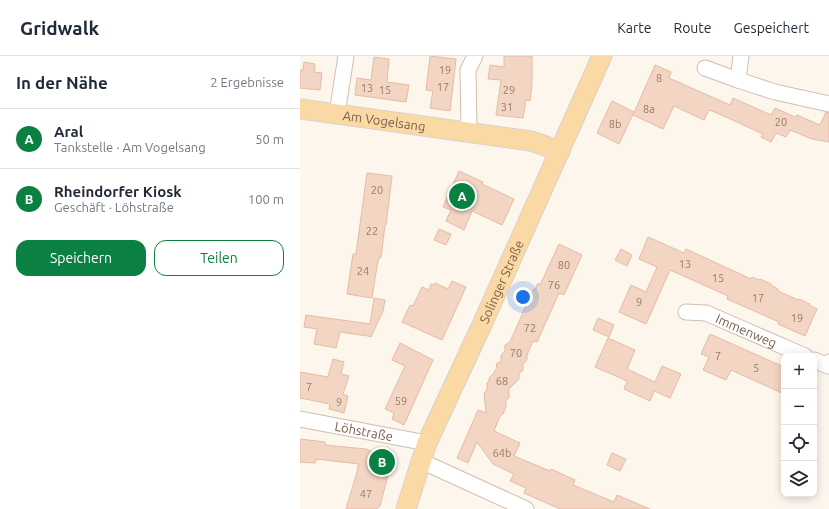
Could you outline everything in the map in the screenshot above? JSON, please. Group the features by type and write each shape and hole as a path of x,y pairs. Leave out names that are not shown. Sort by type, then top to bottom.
{"main road":[{"name":"Solinger Straße","path":"406,509 427,443 560,152 602,56"},
{"name":"Am Vogelsang","path":"300,109 531,141 560,152"}],"street":[{"path":"337,114 346,56"},
{"path":"469,132 468,70 475,56"},
{"path":"738,80 741,56"},
{"path":"705,68 774,92 829,104"},
{"name":"Immenweg","path":"686,312 706,313 798,353"},
{"path":"817,361 829,366"},
{"name":"Löhstraße","path":"300,419 427,443"},
{"path":"421,461 526,509"}],"building":[{"path":"430,56 456,59 450,111 430,108 433,91 426,90"},
{"path":"504,56 532,56 532,84 530,101 526,100 523,118 496,115 501,80 488,79 490,65 504,67"},
{"path":"374,57 389,59 387,82 409,85 406,102 355,95 357,78 371,80"},
{"path":"304,62 315,64 314,72 322,73 320,90 300,88 300,70 303,70"},
{"path":"655,65 671,72 669,78 730,105 733,98 771,115 775,108 795,117 797,115 820,125 826,112 829,113 829,142 812,139 790,130 786,137 776,133 771,142 761,137 763,134 709,110 704,120 674,106 663,129 633,115"},
{"path":"612,101 634,112 619,144 597,133"},
{"path":"459,171 514,199 502,225 472,211 464,230 446,221 451,210 443,207"},
{"path":"367,173 392,176 381,258 379,257 372,298 347,294 353,254 356,254"},
{"path":"439,229 451,234 446,245 434,240"},
{"path":"648,237 684,253 686,249 751,279 752,277 759,280 760,279 771,284 778,289 778,291 810,304 809,305 817,309 805,336 778,324 779,322 727,299 728,296 670,270 646,324 619,312 631,285 646,292 657,267 639,259"},
{"path":"559,244 582,255 564,295 559,293 537,342 533,341 527,355 527,360 523,364 523,370 519,374 519,379 509,389 509,398 506,400 506,408 504,413 500,416 494,431 520,443 514,456 550,471 551,469 575,480 573,485 614,502 617,495 650,509 560,509 524,493 526,488 510,481 514,474 493,464 477,442 468,463 457,458 478,410 486,413 484,393 487,390 489,378 497,367 496,364 501,361 501,355 505,351 505,345 510,342 531,294 534,289 535,290 538,283 540,285"},
{"path":"621,249 632,255 627,266 615,260"},
{"path":"452,281 466,287 442,340 402,322 410,305 413,306 422,287 429,290 431,284 433,285 435,283 448,289"},
{"path":"374,298 385,300 383,311 371,337 340,332 336,348 314,344 317,329 304,327 306,315 370,324"},
{"path":"598,318 614,325 609,337 593,330"},
{"path":"710,334 781,366 781,393 731,370 726,380 703,370 709,357 701,354"},
{"path":"608,338 635,350 627,369 655,382 662,366 681,374 670,398 654,391 650,401 624,389 627,381 595,367"},
{"path":"400,343 433,360 404,425 392,419 394,413 385,409 405,366 392,360"},
{"path":"333,359 344,362 341,374 349,376 343,394 348,396 344,413 329,409 330,404 300,398 300,372 328,377"},
{"path":"300,439 325,442 325,445 366,449 390,460 391,464 380,506 377,509 346,509 359,464 316,459 315,463 300,462"},
{"path":"612,453 626,459 620,471 607,465"}],"place":[{"name":"Aral","path":"462,196"},
{"name":"Rheindorfer Kiosk","path":"382,462"}]}
